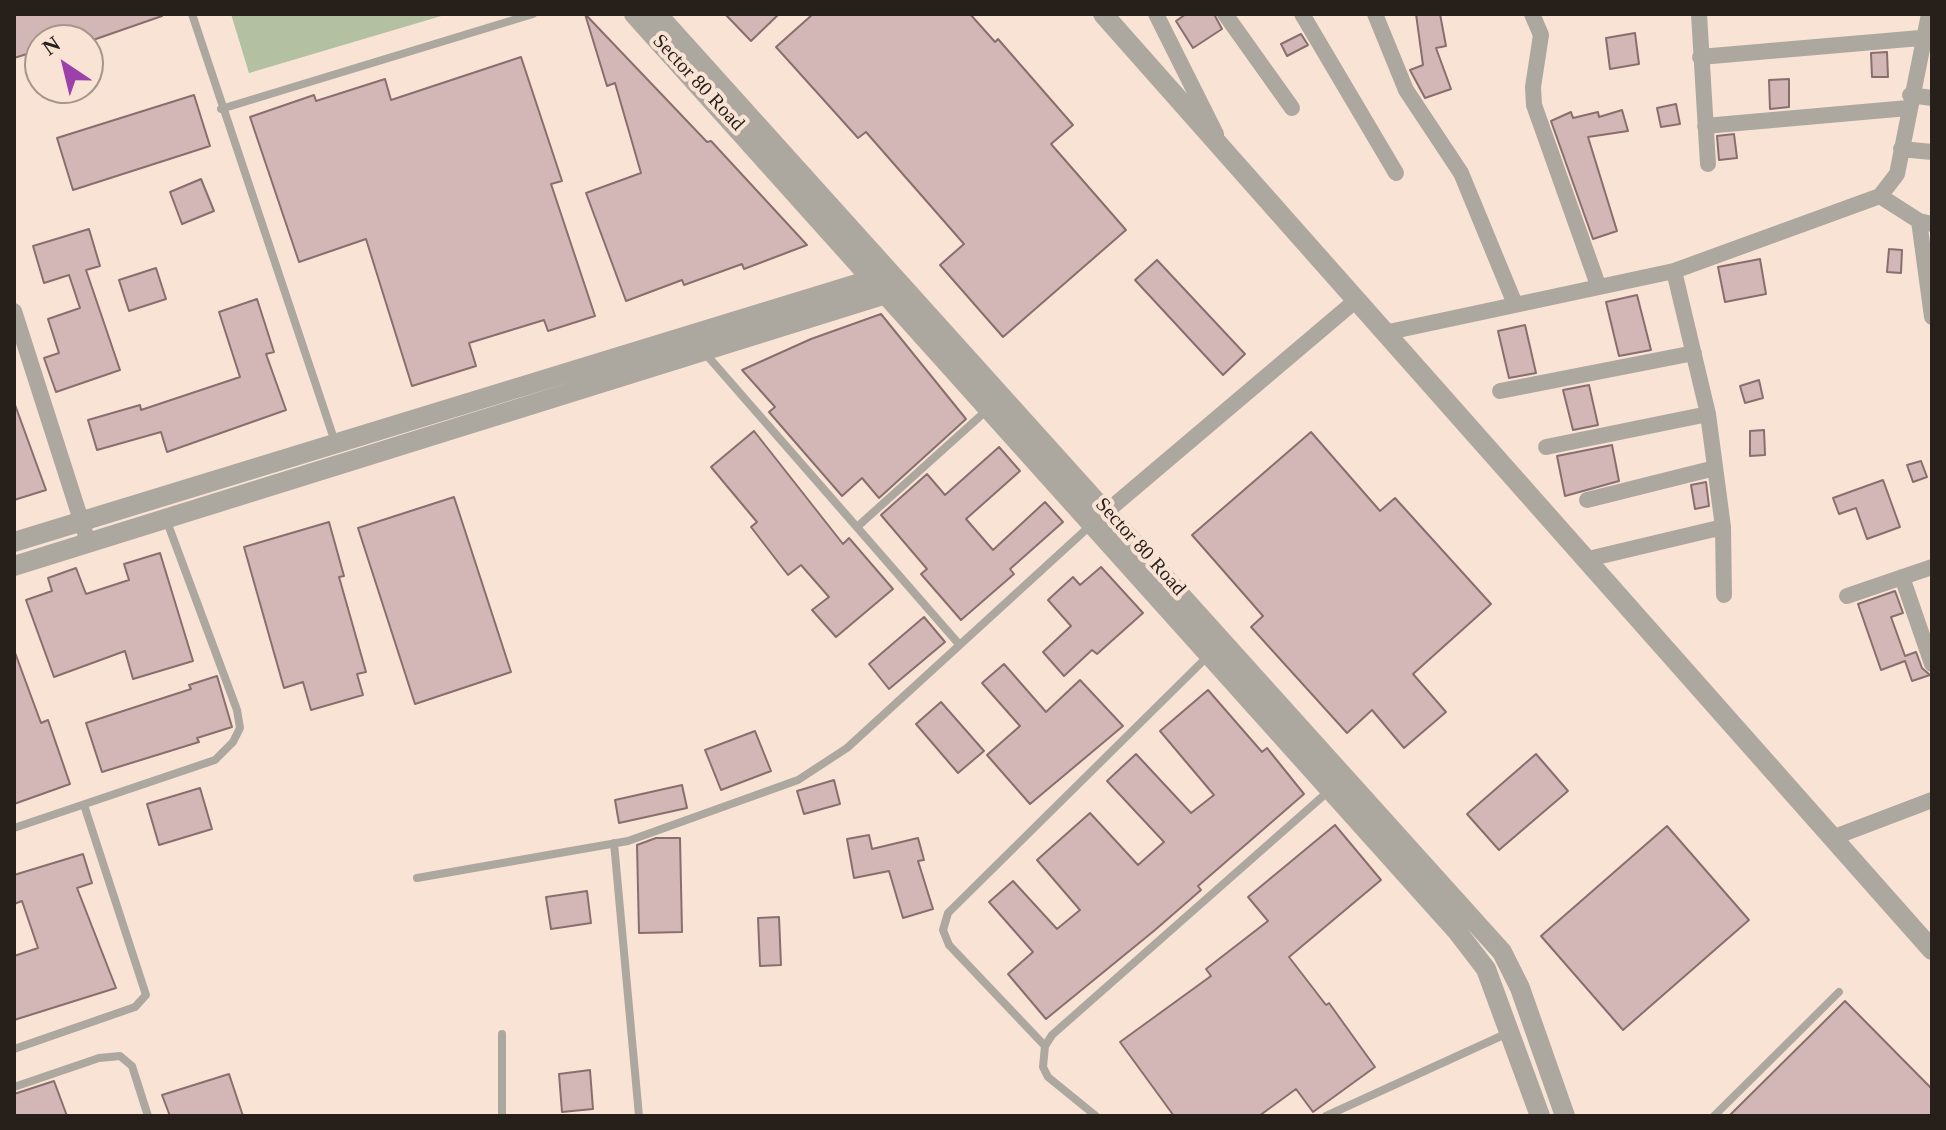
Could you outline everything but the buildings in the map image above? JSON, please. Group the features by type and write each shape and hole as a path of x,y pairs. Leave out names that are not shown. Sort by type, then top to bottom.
{"street":[{"name":"Sector 80 Road","path":"634,14 891,283 990,408 1345,774 1502,952 1520,988 1565,1116"},
{"name":"Sector 80 Road","path":"657,14 1100,518 1209,655 1456,930 1486,969 1540,1116"},
{"path":"1103,14 1220,143 1354,302 1932,950"},
{"path":"1225,14 1292,108"},
{"path":"1302,14 1396,173"},
{"path":"1375,14 1406,90 1461,173 1515,304"},
{"path":"1532,14 1541,35 1533,87 1534,105 1598,285"},
{"path":"1699,14 1708,164"},
{"path":"1384,333 1674,271 1880,196 1897,174 1909,102 1929,37 1929,14"},
{"path":"1158,15 1220,143"},
{"path":"1700,57 1929,37"},
{"path":"1705,126 1932,98"},
{"path":"1901,149 1932,152"},
{"path":"1880,196 1925,223 1932,317"},
{"path":"1674,271 1708,414 1723,527 1724,595"},
{"path":"14,566 704,352 891,283"},
{"path":"14,542 335,443 891,283"},
{"path":"1100,518 1354,302"},
{"path":"14,311 20,349 88,542"},
{"path":"1500,391 1694,353"},
{"path":"1546,447 1708,414"},
{"path":"1587,500 1715,468"},
{"path":"1584,560 1723,527"},
{"path":"1847,596 1932,567"},
{"path":"1902,577 1932,664"},
{"path":"1832,838 1932,800"}],"lane":[{"path":"192,14 221,109 335,443"},
{"path":"221,109 533,14"},
{"path":"704,352 958,643"},
{"path":"857,527 990,408"},
{"path":"417,878 614,843 798,780 826,765 1100,518"},
{"path":"14,828 215,760 233,742 240,728 237,710 166,519"},
{"path":"1045,1046 949,945 943,930 948,913 1209,655"},
{"path":"1096,1116 1048,1077 1043,1067 1045,1046 1069,1017 1345,774"},
{"path":"14,1049 135,1007 146,995 144,980 84,805"},
{"path":"614,843 639,1116"},
{"path":"1714,1116 1839,992"},
{"path":"1326,1116 1511,1032"},
{"path":"502,1034 502,1116"},
{"path":"14,1087 99,1058 120,1056 132,1066 148,1116"}],"green space":[{"path":"231,14 448,14 249,73"}]}
